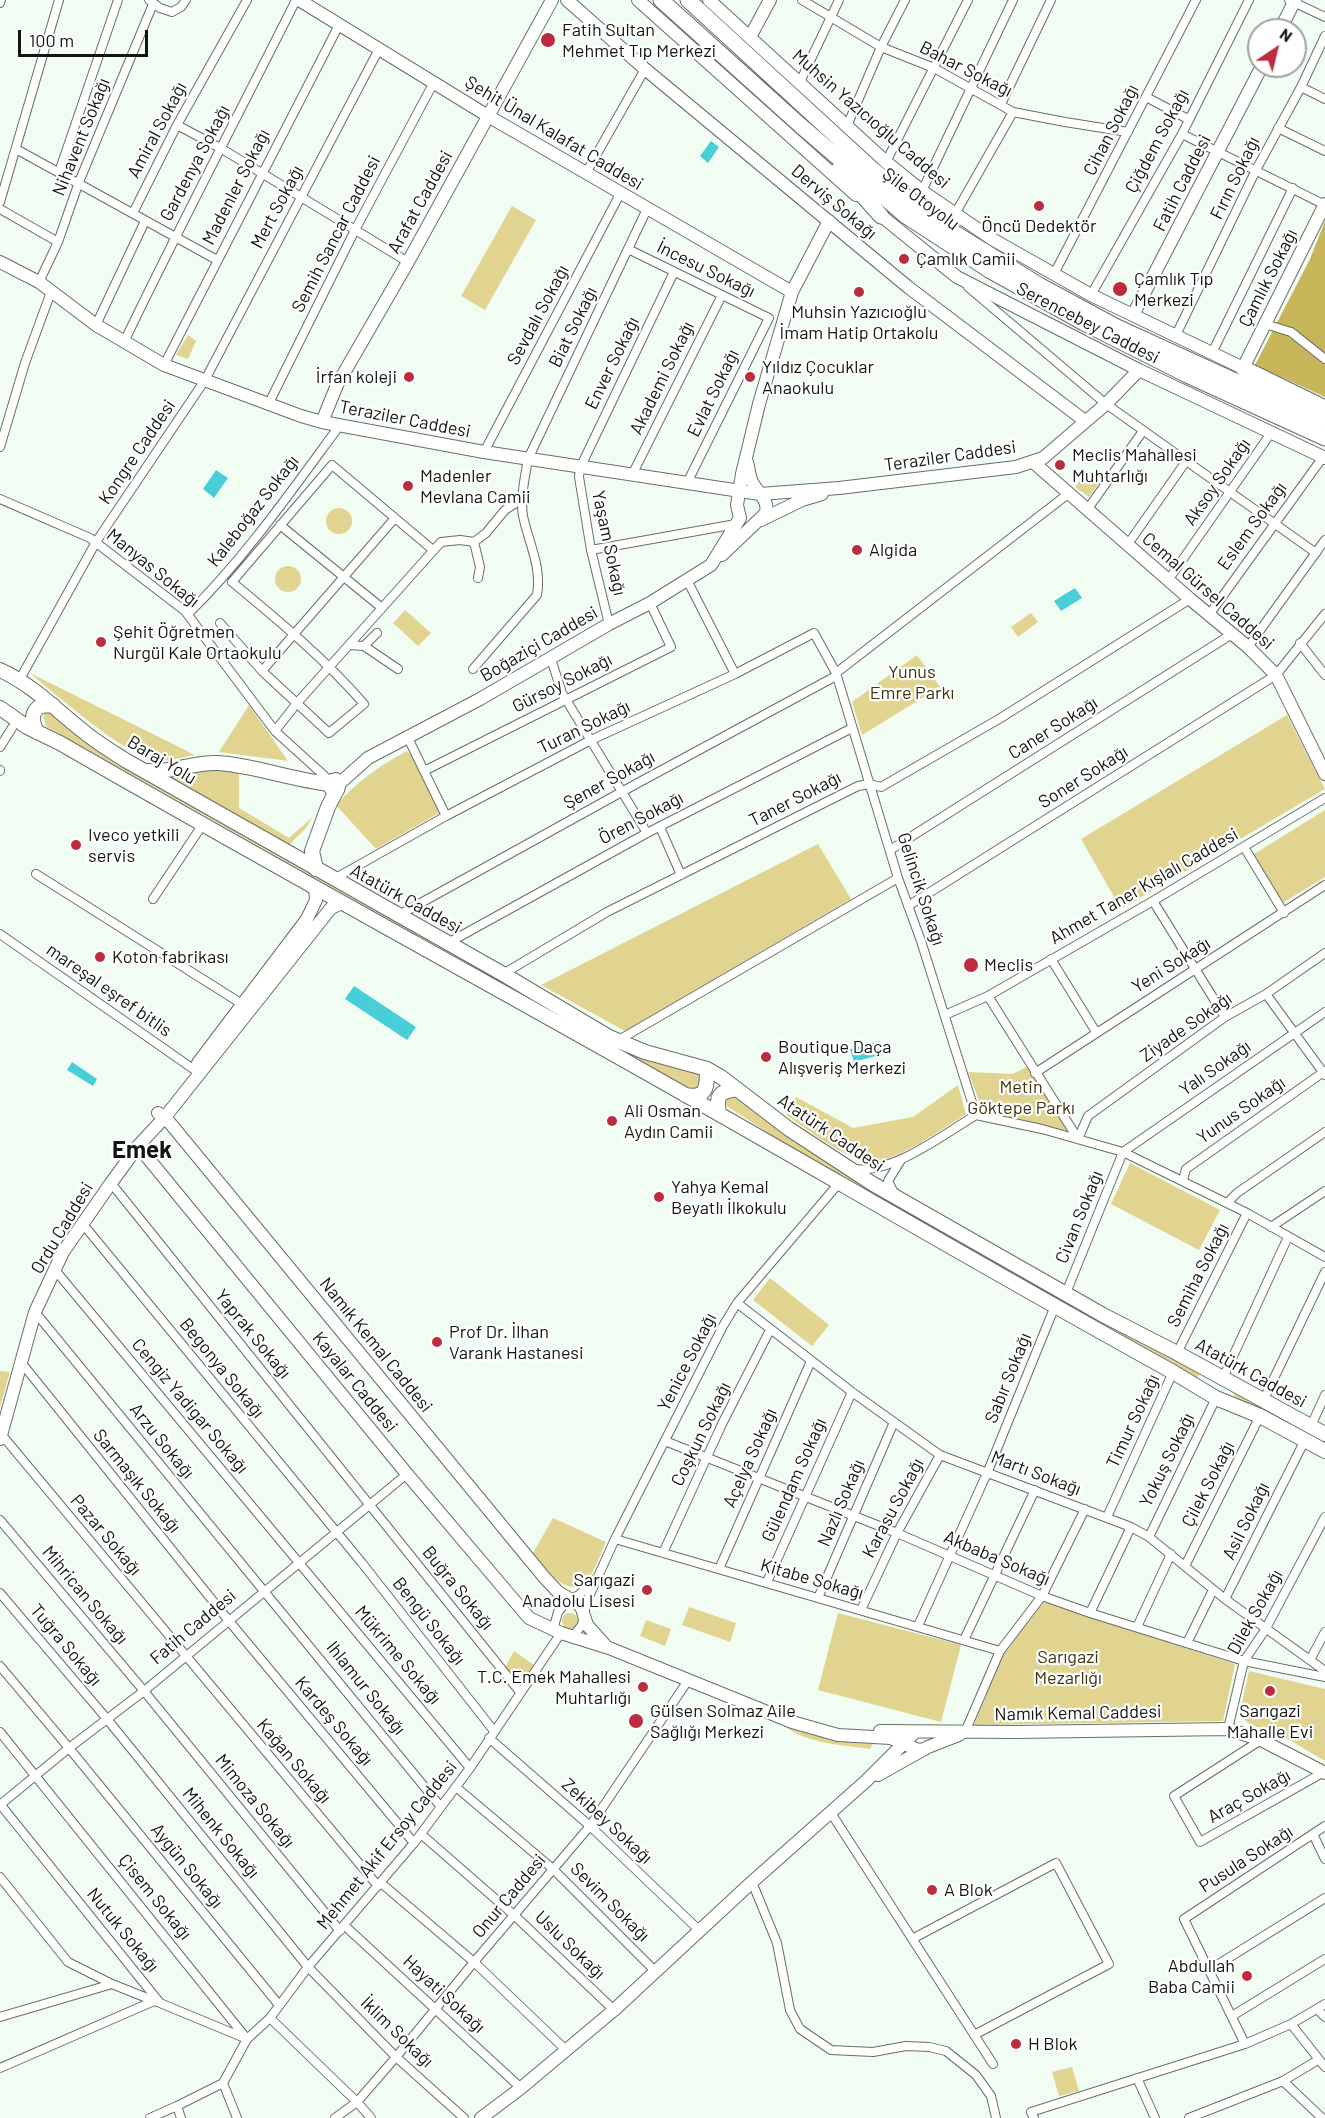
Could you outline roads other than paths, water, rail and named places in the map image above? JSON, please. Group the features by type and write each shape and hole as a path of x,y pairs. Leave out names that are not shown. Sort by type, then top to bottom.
{"highway":[{"name":"Şile Otoyolu","path":"661,0 801,126 906,216 989,270 1084,323 1178,371 1325,438"},
{"name":"Şile Otoyolu","path":"688,0 871,168 956,234 1018,273 1117,327 1325,422"},
{"path":"801,126 881,216"},
{"path":"1243,368 1325,408"}],"main road":[{"name":"Şehit Ünal Kalafat Caddesi","path":"297,0 620,194 792,292"},
{"name":"Arafat Caddesi","path":"322,422 337,385 408,262 552,0"},
{"name":"Derviş Sokağı","path":"567,0 645,69 908,287 1085,421"},
{"name":"Serencebey Caddesi","path":"638,0 833,177 957,277 1138,370 1324,458"},
{"name":"Muhsin Yazıcıoğlu Caddesi","path":"709,0 886,162 955,214 992,239 1091,295 1243,368"},
{"path":"750,38 770,0"},
{"path":"1285,18 1292,1"},
{"name":"Fatih Caddesi","path":"1133,315 1256,78"},
{"name":"Çamlık Sokağı","path":"1243,368 1325,204"},
{"path":"762,519 753,522 738,521 737,505 746,458 759,404 792,292 829,221"},
{"name":"Teraziler Caddesi","path":"0,262 39,282 96,325 164,364 322,422 579,468 760,495 839,489 1016,467 1033,462 1043,458 1106,404 1138,370"},
{"path":"711,565 762,519 768,507 751,480 746,458"},
{"name":"Cemal Gürsel Caddesi","path":"1033,462 1248,647 1276,675 1325,774"},
{"name":"Teraziler Caddesi","path":"762,519 802,500 839,489"},
{"name":"Boğaziçi Caddesi","path":"334,785 368,758 480,699 609,624 650,603 711,565 738,521"},
{"name":"Baraj Yolu","path":"0,670 20,679 84,732 143,771 316,869"},
{"path":"37,732 32,721 33,715 40,706 53,705"},
{"name":"Baraj Yolu","path":"0,708 37,732 60,742 315,887"},
{"path":"143,771 168,771 187,765 219,763 334,785 312,851 316,869"},
{"name":"Atatürk Caddesi","path":"316,869 617,1041 645,1052 707,1069 847,1168 1066,1293 1325,1434"},
{"name":"Atatürk Caddesi","path":"315,887 1216,1398 1260,1416 1325,1451"},
{"name":"Ordu Caddesi","path":"196,1071 242,1004 307,919 316,900 315,887"},
{"name":"Ordu Caddesi","path":"1,1436 35,1312 63,1252 138,1146 196,1071 331,908 342,903"},
{"path":"685,1095 694,1096 704,1092 707,1069"},
{"path":"718,1114 719,1095 723,1091 737,1089"},
{"name":"Namık Kemal Caddesi","path":"161,1115 522,1551 558,1592 581,1606 587,1626 609,1648 792,1722 838,1735 891,1738 965,1732 1228,1729 1262,1740 1325,1773"},
{"name":"Kayalar Caddesi","path":"138,1146 528,1618 562,1633 609,1648"},
{"path":"1200,1388 1209,1382 1208,1370"},
{"path":"1229,1404 1226,1396 1230,1381"},
{"name":"Namık Kemal Caddesi","path":"822,1730 915,1735"},
{"path":"866,1782 923,1748 965,1732"},
{"path":"481,2118 521,2088 614,2010 915,1735 928,1733 931,1738 923,1748"},
{"name":"Namık Kemal Caddesi","path":"915,1735 923,1748"}],"street":[{"path":"0,202 59,0"},
{"path":"59,172 118,0"},
{"path":"151,2 172,12 181,8 186,0"},
{"name":"Amiral Sokağı","path":"133,213 177,125 247,0"},
{"name":"Gardenya Sokağı","path":"124,342 175,235 222,149 297,0"},
{"name":"Bahar Sokağı","path":"802,0 881,47 934,68 1013,112 1065,123 1128,132"},
{"path":"800,82 839,0"},
{"path":"847,126 881,47 905,0"},
{"path":"886,162 968,0"},
{"path":"922,190 1013,0"},
{"path":"1001,104 1051,0"},
{"name":"Cihan Sokağı","path":"1054,274 1196,0"},
{"name":"Çiğdem Sokağı","path":"1091,295 1182,134 1249,0"},
{"path":"1292,1 1325,17"},
{"name":"Nihavent Sokağı","path":"39,282 58,242 79,182 151,2"},
{"name":"Madenler Sokağı","path":"164,364 339,24"},
{"name":"Fırın Sokağı","path":"1176,335 1256,170 1301,87 1325,36"},
{"name":"Mert Sokağı","path":"206,380 300,196 379,49"},
{"path":"586,173 645,69"},
{"name":"Semih Sancar Caddesi","path":"269,403 355,230 434,82"},
{"path":"1301,87 1325,99"},
{"path":"1146,97 1188,119"},
{"path":"955,214 1013,112"},
{"path":"177,125 222,149 408,262"},
{"path":"1278,128 1325,151"},
{"path":"1182,134 1325,204"},
{"path":"16,148 217,260"},
{"path":"1212,353 1293,188"},
{"name":"Sevdalı Sokağı","path":"484,452 620,194"},
{"path":"0,209 58,242"},
{"name":"Biat Sokağı","path":"473,669 537,596 540,580 523,514 522,499 528,459 647,209"},
{"path":"96,325 145,221"},
{"name":"İncesu Sokağı","path":"628,249 769,318"},
{"name":"Enver Sokağı","path":"579,468 674,272"},
{"path":"957,277 1106,404 1316,553"},
{"path":"0,447 25,363 51,292"},
{"name":"Akademi Sokağı","path":"632,476 722,295"},
{"name":"Evlat Sokağı","path":"687,483 769,318"},
{"path":"1265,324 1291,333 1325,359"},
{"name":"Kongre Caddesi","path":"20,679 96,542 206,380"},
{"name":"Kaleboğaz Sokağı","path":"188,614 210,592 277,510 340,425"},
{"path":"1087,510 1143,430"},
{"name":"Aksoy Sokağı","path":"1169,579 1271,433"},
{"name":"Eslem Sokağı","path":"1209,615 1274,522 1324,458"},
{"path":"1128,544 1187,460"},
{"path":"220,623 262,671 329,733 364,704 294,633 232,582 332,465 433,550"},
{"name":"Yaşam Sokağı","path":"579,468 591,550 609,624"},
{"name":"Şener Sokağı","path":"399,915 836,674 1068,494"},
{"path":"275,730 441,542 460,540 474,542 505,510 522,499"},
{"name":"Manyas Sokağı","path":"0,500 90,538 188,614 275,730 334,785"},
{"path":"262,671 395,518"},
{"path":"591,550 738,521"},
{"path":"280,525 382,608"},
{"path":"1248,647 1325,540"},
{"path":"474,542 480,567 478,578"},
{"path":"687,580 735,674"},
{"name":"Taner Sokağı","path":"503,974 607,912 858,786 869,784 881,787 999,719 1190,599"},
{"name":"Gürsoy Sokağı","path":"424,771 671,647 650,603"},
{"path":"1276,675 1325,614"},
{"path":"364,646 377,633"},
{"name":"Turan Sokağı","path":"333,879 446,816 591,740 735,674 814,633 836,674"},
{"name":"Caner Sokağı","path":"890,850 1232,634"},
{"path":"1300,643 1325,675"},
{"path":"349,645 364,646 398,669"},
{"path":"551,659 562,693 647,833"},
{"name":"Gelincik Sokağı","path":"836,674 898,878 945,1015 976,1115"},
{"name":"Soner Sokağı","path":"908,906 1276,675"},
{"path":"0,747 12,728"},
{"name":"Ören Sokağı","path":"448,943 647,833 852,728"},
{"path":"407,736 446,816"},
{"name":"Ahmet Taner Kışlalı Caddesi","path":"945,1015 988,996 1325,798"},
{"path":"153,899 203,824"},
{"path":"660,827 681,875"},
{"path":"1244,847 1284,913"},
{"path":"36,874 242,1004"},
{"path":"617,1041 898,878"},
{"name":"Yeni Sokağı","path":"1035,1073 1325,885"},
{"path":"1153,901 1225,1017"},
{"name":"mareşal eşref bitlis","path":"0,933 196,1071"},
{"name":"Ziyade Sokağı","path":"1078,1138 1088,1116 1225,1017 1266,994 1325,952"},
{"path":"1051,959 1096,1032"},
{"path":"1266,994 1324,1073"},
{"path":"988,996 1078,1138"},
{"name":"Yalı Sokağı","path":"1123,1152 1325,1012"},
{"name":"Yunus Sokağı","path":"1183,1180 1186,1169 1324,1073"},
{"path":"847,1168 860,1170 874,1168 902,1159 976,1115 1078,1138 1123,1152 1247,1213 1325,1257"},
{"path":"1227,1203 1237,1193 1325,1132"},
{"name":"Civan Sokağı","path":"1066,1293 1123,1152"},
{"path":"896,1196 888,1181 902,1159"},
{"name":"Yaprak Sokağı","path":"111,1183 370,1505"},
{"name":"Yenice Sokağı","path":"562,1633 582,1625 597,1578 615,1539 723,1326 737,1303 838,1183"},
{"path":"1271,1227 1325,1191"},
{"name":"Semiha Sokağı","path":"1177,1353 1247,1213"},
{"name":"Begonya Sokağı","path":"82,1223 336,1533"},
{"path":"1230,1381 1288,1237"},
{"name":"Cengiz Yadigar Sokağı","path":"55,1270 300,1563"},
{"path":"1264,1399 1325,1272"},
{"name":"Martı Sokağı","path":"737,1303 852,1392 940,1455 1107,1517 1149,1537 1265,1630 1325,1671"},
{"name":"Sabır Sokağı","path":"918,1626 988,1471 1055,1306"},
{"name":"Arzu Sokağı","path":"35,1312 264,1591"},
{"name":"Coşkun Sokağı","path":"663,1553 707,1457 771,1330"},
{"name":"Sarmaşık Sokağı","path":"20,1361 229,1621"},
{"name":"Açelya Sokağı","path":"719,1569 811,1361"},
{"name":"Timur Sokağı","path":"1107,1517 1173,1372"},
{"name":"Gülendam Sokağı","path":"767,1582 852,1392"},
{"path":"1311,1426 1325,1395"},
{"name":"Yokuş Sokağı","path":"1149,1537 1216,1398"},
{"name":"Çilek Sokağı","path":"1185,1566 1260,1416"},
{"name":"Nazlı Sokağı","path":"818,1598 894,1422"},
{"name":"Pazar Sokağı","path":"1,1436 185,1656"},
{"name":"Asil Sokağı","path":"1225,1599 1305,1440"},
{"name":"Akbaba Sokağı","path":"665,1441 897,1533 1042,1596 1244,1661 1325,1677"},
{"name":"Karasu Sokağı","path":"861,1610 897,1533 940,1455"},
{"name":"Fatih Caddesi","path":"0,1804 144,1691 407,1474"},
{"path":"964,1640 1035,1490"},
{"name":"Buğra Sokağı","path":"370,1505 520,1692"},
{"path":"965,1732 1000,1651 1042,1596 1086,1509"},
{"name":"Dilek Sokağı","path":"1228,1729 1244,1661 1265,1630 1325,1516"},
{"name":"Mihrican Sokağı","path":"0,1520 144,1691"},
{"path":"1090,1613 1131,1527"},
{"name":"Bengü Sokağı","path":"336,1533 492,1734"},
{"name":"Kitabe Sokağı","path":"615,1539 1000,1651"},
{"path":"1137,1627 1171,1554"},
{"name":"Mükrime Sokağı","path":"300,1563 470,1768"},
{"path":"562,1633 558,1612 568,1599 579,1595 597,1578"},
{"path":"1187,1643 1213,1590"},
{"name":"Ihlamur Sokağı","path":"264,1591 441,1807"},
{"name":"Tuğra Sokağı","path":"0,1593 107,1719"},
{"name":"Kardeş Sokağı","path":"229,1621 414,1843"},
{"path":"1310,1660 1325,1632"},
{"name":"Mehmet Akif Ersoy Caddesi","path":"247,2039 270,2019 308,1967 414,1843 470,1768 562,1633"},
{"name":"Kağan Sokağı","path":"185,1656 380,1885 474,1962 566,2050"},
{"name":"Aygün Sokağı","path":"0,1666 279,2005"},
{"name":"Onur Caddesi","path":"335,2118 357,2102 590,1826 689,1679"},
{"name":"Mimoza Sokağı","path":"144,1691 342,1928"},
{"name":"Mihenk Sokağı","path":"107,1719 308,1967"},
{"name":"Çisem Sokağı","path":"0,1732 247,2039"},
{"name":"Zekibey Sokağı","path":"492,1734 700,1931"},
{"name":"Araç Sokağı","path":"1262,1740 1174,1796 1200,1842 1325,1773"},
{"name":"Sevim Sokağı","path":"456,1787 553,1869 656,1972"},
{"name":"Nutuk Sokağı","path":"0,1804 157,2002 247,2039"},
{"path":"831,1813 993,2064"},
{"name":"Pusula Sokağı","path":"1209,1970 1184,1918 1325,1827"},
{"name":"Uslu Sokağı","path":"420,1834 515,1916 614,2010"},
{"path":"1313,1834 1325,1859"},
{"path":"912,1939 1056,1863 1109,1964 974,2035"},
{"path":"0,1877 68,1962 112,1984 157,2002"},
{"path":"752,1882 777,1943 790,2010 800,2029 831,2050 873,2052 906,2046 930,2047 946,2051 976,2075 991,2096 996,2118"},
{"path":"1245,2044 1209,1970 1325,1898"},
{"name":"Hayati Sokağı","path":"342,1928 437,2009 521,2088"},
{"path":"1232,2016 1325,1959"},
{"name":"İklim Sokağı","path":"308,1967 396,2057 464,2118"},
{"path":"0,2017 112,1984"},
{"path":"0,2068 157,2002"},
{"path":"1033,2115 1137,2078 1245,2044 1291,2024 1321,2007 1325,2017"},
{"path":"270,2019 371,2118"},
{"path":"1189,2118 1322,2063 1291,2024"},
{"path":"150,2118 223,2083 247,2039"},
{"path":"1137,2078 1155,2118"},
{"path":"1283,2080 1322,2118"},
{"path":"223,2083 237,2118"},
{"path":"177,2106 181,2118"}],"water":[{"path":"711,141 719,147 708,163 700,156"},
{"path":"216,470 228,478 214,498 203,489"},
{"path":"1075,588 1082,598 1061,611 1054,601"},
{"path":"354,986 416,1027 407,1040 345,999"},
{"path":"880,1041 883,1054 854,1062 850,1049"},
{"path":"72,1062 97,1079 93,1086 67,1070"}],"place":[{"name":"Fatih Sultan Mehmet Tıp Merkezi","path":"548,40"},
{"name":"Öncü Dedektör","path":"1039,206"},
{"name":"Çamlık Camii","path":"904,259"},
{"name":"Çamlık Tıp Merkezi","path":"1120,289"},
{"name":"Muhsin Yazıcıoğlu İmam Hatip Ortakolu","path":"859,292"},
{"name":"İrfan koleji","path":"409,377"},
{"name":"Yıldız Çocuklar Anaokulu","path":"750,377"},
{"name":"Meclis Mahallesi Muhtarlığı","path":"1060,465"},
{"name":"Madenler Mevlana Camii","path":"408,486"},
{"name":"Algida","path":"857,550"},
{"name":"Şehit Öğretmen Nurgül Kale Ortaokulu","path":"101,642"},
{"name":"Iveco yetkili servis","path":"76,845"},
{"name":"Koton fabrikası","path":"100,957"},
{"name":"Meclis","path":"971,965"},
{"name":"Boutique Daça Alışveriş Merkezi","path":"766,1057"},
{"name":"Ali Osman Aydın Camii","path":"612,1121"},
{"name":"Yahya Kemal Beyatlı İlkokulu","path":"659,1197"},
{"name":"Prof Dr. İlhan Varank Hastanesi","path":"437,1342"},
{"name":"Sarıgazi Anadolu Lisesi","path":"647,1590"},
{"name":"T.C. Emek Mahallesi Muhtarlığı","path":"643,1687"},
{"name":"Sarıgazi Mahalle Evi","path":"1270,1691"},
{"name":"Gülsen Solmaz Aile Sağlığı Merkezi","path":"636,1721"},
{"name":"A Blok","path":"932,1890"},
{"name":"Abdullah Baba Camii","path":"1247,1976"},
{"name":"H Blok","path":"1016,2044"}],"district":[{"name":"Emek","path":"142,1150"}],"park label":[{"name":"Yunus Emre Parkı","path":"912,682"},
{"name":"Metin Göktepe Parkı","path":"1021,1097"},
{"name":"Sarıgazi Mezarlığı","path":"1068,1667"}]}
